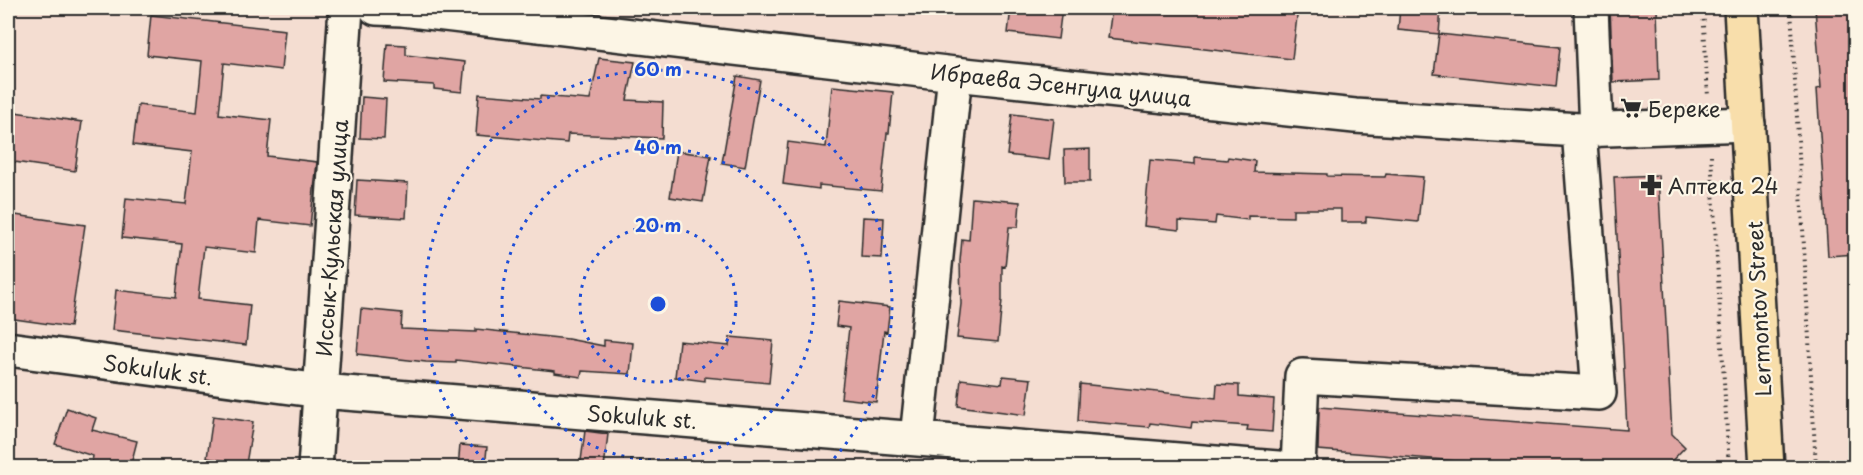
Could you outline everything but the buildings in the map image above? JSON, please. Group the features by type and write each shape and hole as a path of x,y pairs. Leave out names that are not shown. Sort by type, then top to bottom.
{"main road":[{"name":"Lermontov Street","path":"1741,8 1767,468"}],"street":[{"name":"Иссык-Кульская улица","path":"315,468 346,8"},
{"name":"Ибраева Эсенгула улица","path":"393,8 955,74 1355,116 1588,130 1748,124"},
{"path":"1298,468 1302,376 1599,393 1588,130 1591,8"},
{"path":"917,438 955,74"},
{"name":"Sokuluk st.","path":"8,349 321,391 1278,468"}],"path":[{"path":"1703,8 1729,468"},
{"path":"1791,8 1816,468"}],"place":[{"name":"Береке","path":"1631,108"},
{"name":"Аптека 24","path":"1651,185"}]}
